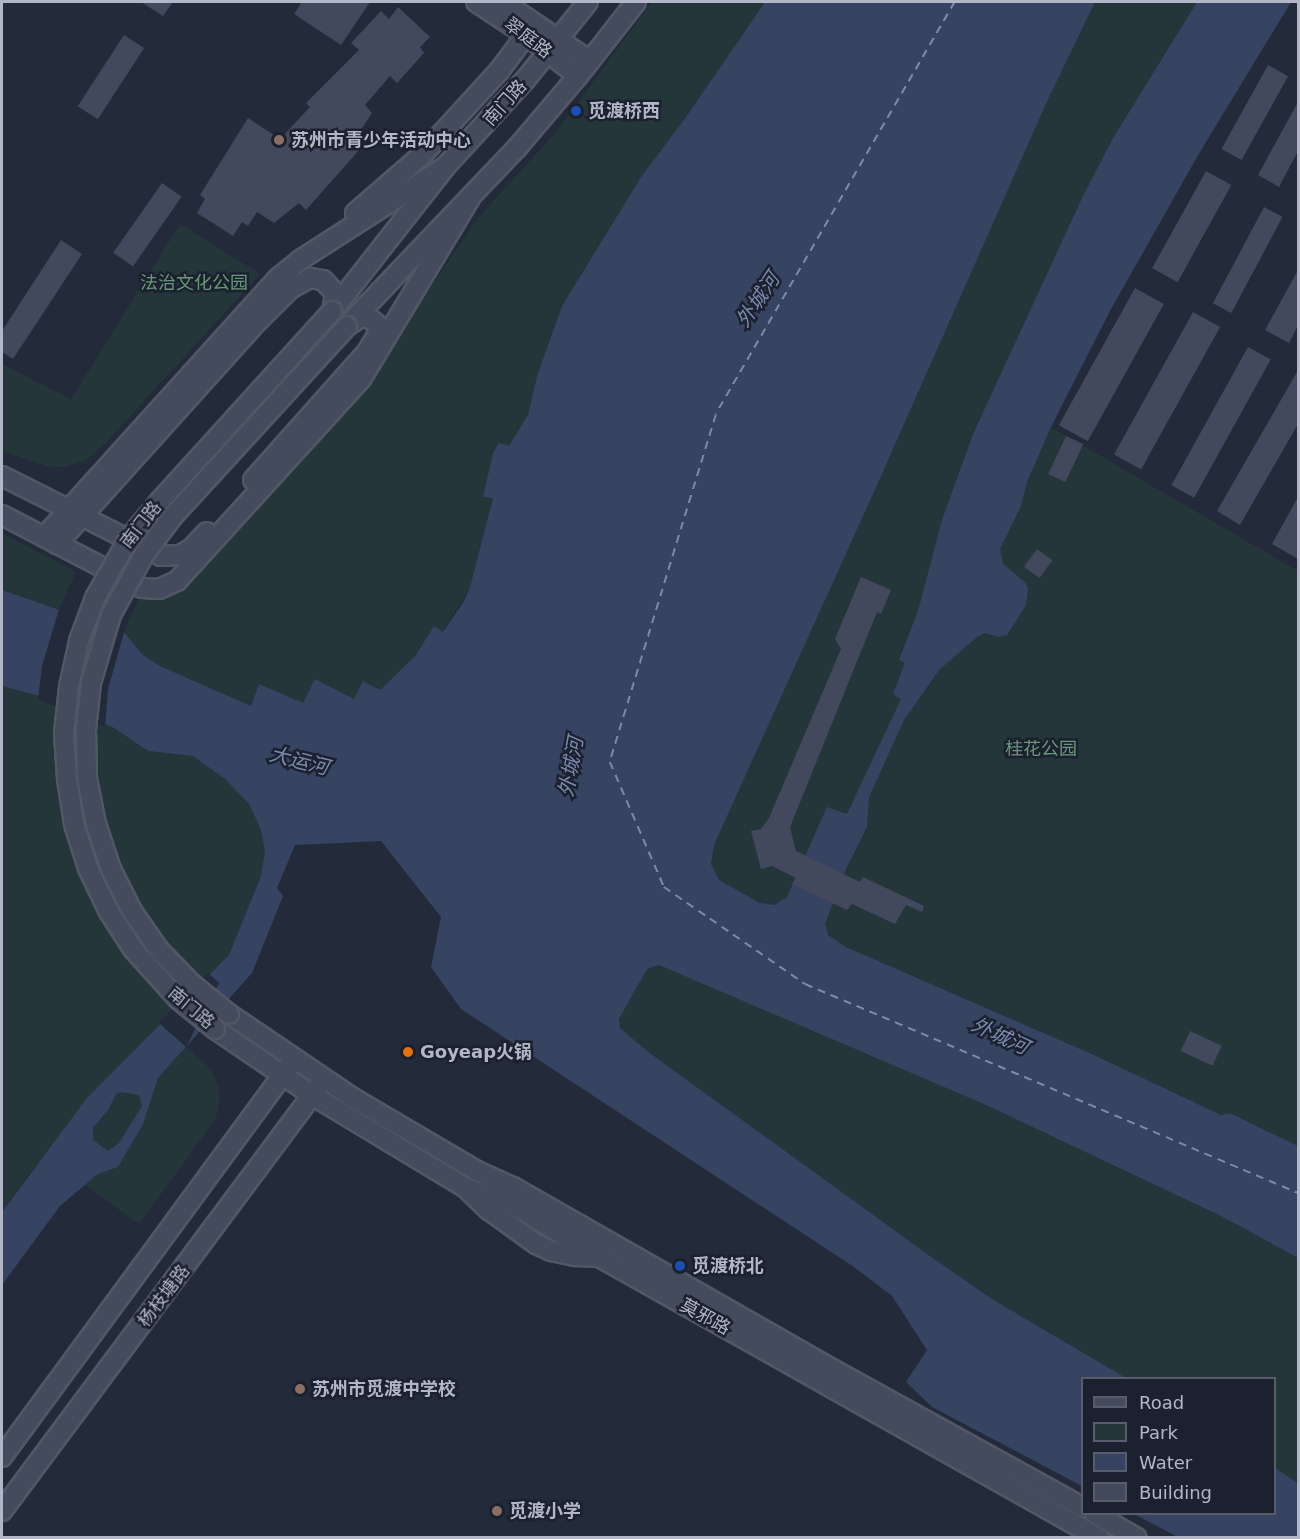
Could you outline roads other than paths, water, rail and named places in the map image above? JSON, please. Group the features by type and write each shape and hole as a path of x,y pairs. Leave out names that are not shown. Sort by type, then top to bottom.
{"main road":[{"name":"翠庭路","path":"476,2 526,35 590,61"},
{"name":"翠庭路","path":"503,2 553,46 578,76"},
{"name":"南门路","path":"312,1095 215,1029 171,992 133,949 108,910 88,868 74,824 67,779 64,733 69,687 79,641 95,598 129,538 332,311 445,167 498,112 588,2"},
{"name":"南门路","path":"323,1079 229,1014 192,984 159,950 132,911 111,869 96,824 87,777 86,730 91,683 111,615 145,553 174,515 347,326 471,198 578,76 636,2"},
{"path":"51,541 278,278 423,154 499,71 526,35"},
{"path":"300,260 445,167"},
{"path":"2,515 146,589 163,588 177,581 361,379 471,198"},
{"path":"74,513 290,289 310,278 323,280 335,293 332,311"},
{"path":"2,476 161,556 175,557 191,549 367,352 379,333 376,323 369,318 361,317 347,326"},
{"name":"杨枝塘路","path":"2,1457 293,1060"},
{"name":"杨枝塘路","path":"2,1511 323,1079"},
{"name":"莫邪路","path":"323,1079 477,1171 513,1187 823,1364 1081,1506"},
{"name":"莫邪路","path":"312,1095 466,1188 489,1210 536,1244 567,1255 599,1257 1099,1538"},
{"path":"1097,1515 1137,1538"}],"water":[{"path":"765,2 1095,2 1045,106 714,845 711,864 719,880 760,903 775,905 787,897 827,807 847,814 901,699 893,694 905,663 899,660 918,611 942,520 973,434 1082,198 1113,138 1197,2 1291,2 1197,157 1110,311 1051,427 1027,482 1021,506 1000,549 1003,564 1025,582 1028,588 1026,605 1007,635 999,637 985,633 977,637 939,670 904,720 869,797 867,827 845,871 825,924 828,935 846,947 1094,1055 1221,1115 1230,1113 1298,1146 1298,1258 1221,1216 986,1105 659,965 647,969 619,1019 620,1028 647,1051 930,1256 992,1299 1124,1377 1081,1377 1081,1485 932,1407 906,1382 927,1350 892,1296 854,1267 461,1009 431,967 441,917 381,841 295,845 277,888 283,896 252,973 158,1078 143,1124 118,1167 98,1174 60,1206 2,1285 2,1212 87,1098 229,955 261,876 265,851 261,830 249,804 225,779 193,756 148,751 114,728 50,699 2,686 2,590 124,632 143,655 160,666 251,706 259,684 303,703 315,679 354,699 363,681 380,690 415,656 434,626 443,632 464,601 470,587 493,498 483,497 493,453 499,443 509,446 528,415 537,376 562,306 641,177 686,117","holes":["122,1092 139,1095 142,1106 119,1143 108,1151 93,1140 93,1128 108,1110 116,1094"]},
{"path":"1276,1469 1298,1483 1298,1537 1178,1537 1136,1515 1276,1515"}],"place":[{"name":"觅渡桥西","path":"576,111"},
{"name":"苏州市青少年活动中心","path":"279,140"},
{"name":"Goyeap火锅","path":"408,1052"},
{"name":"觅渡桥北","path":"680,1266"},
{"name":"苏州市觅渡中学校","path":"300,1389"},
{"name":"觅渡小学","path":"497,1511"}],"park label":[{"name":"法治文化公园","path":"194,283"},
{"name":"桂花公园","path":"1041,749"}],"water label":[{"name":"外城河","path":"758,300"},
{"name":"大运河","path":"299,761"},
{"name":"外城河","path":"571,767"},
{"name":"外城河","path":"1000,1036"}]}
